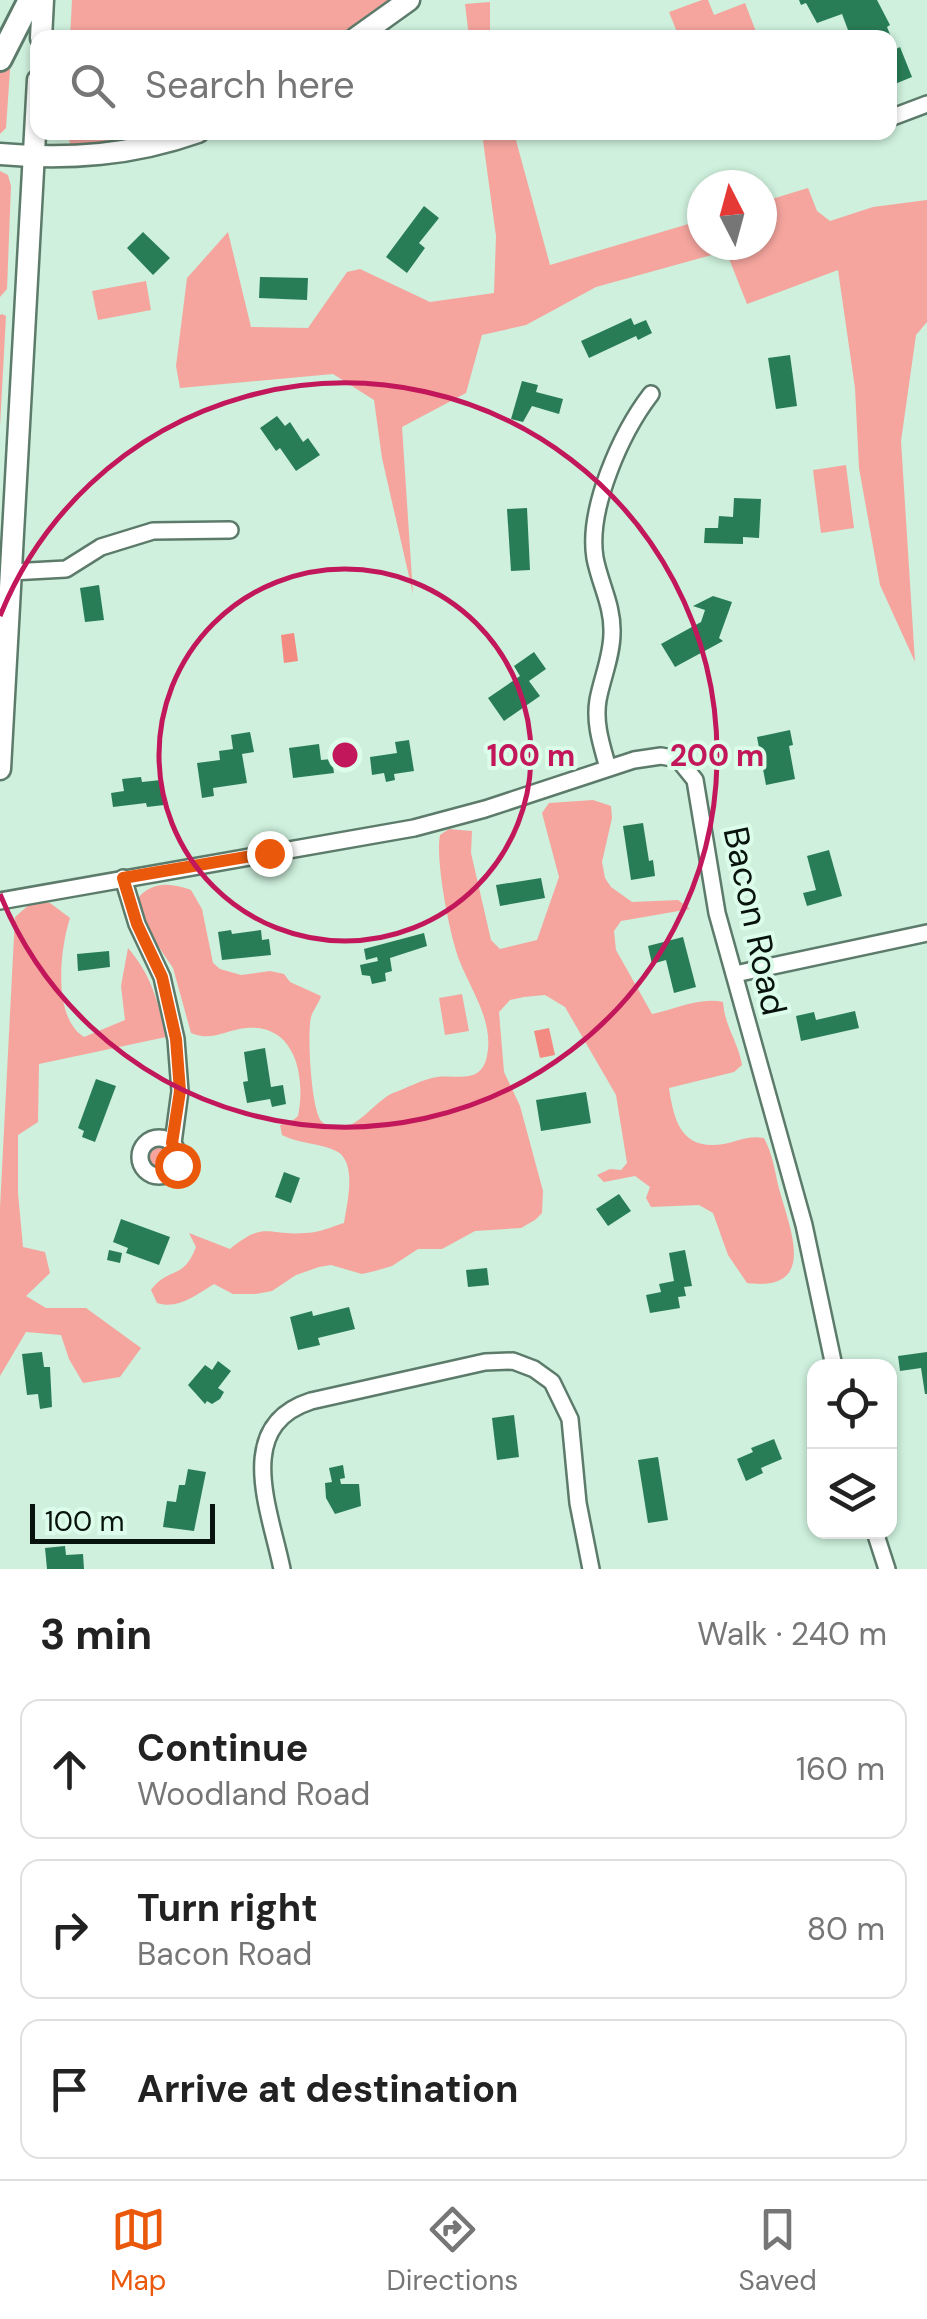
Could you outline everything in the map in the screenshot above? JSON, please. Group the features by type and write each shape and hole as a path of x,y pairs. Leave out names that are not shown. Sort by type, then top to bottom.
{"highway":[{"path":"0,59 30,0"}],"main road":[{"path":"42,30 44,0"},
{"path":"367,30 409,0"},
{"path":"0,769 11,572 9,448 34,140"},
{"path":"0,154 33,157 117,153 173,140"}],"street":[{"path":"897,115 927,104"},
{"path":"608,768 598,730 597,704 612,634 610,604 595,556 595,528 626,432 651,394"},
{"path":"11,572 66,569 101,547 153,531 230,530"},
{"name":"Bacon Road","path":"0,901 414,828 608,768 661,756 678,759 690,770 697,789 716,913 804,1225 833,1359"},
{"path":"123,878 137,924 162,977 176,1039 180,1091 172,1143"},
{"path":"735,974 927,933"},
{"path":"282,1569 262,1466 266,1436 283,1414 311,1402 500,1360 534,1369 552,1382 562,1397 570,1419 578,1503 590,1569"},
{"path":"877,1539 887,1569"}],"shaded area":[{"path":"72,0 390,0 349,30 70,30"},
{"path":"708,0 714,15 745,3 755,30 676,30 669,12"},
{"path":"490,2 490,30 468,30 465,4"},
{"path":"11,56 6,128 0,134 0,68"},
{"path":"69,140 120,140 71,147"},
{"path":"483,140 516,140 550,265 687,224 687,260 694,260 596,287 526,325 482,335 466,393 402,427 413,594 382,458 374,400 333,374 180,388 176,366 187,278 228,232 251,327 308,328 347,272 360,269 430,302 494,293 496,236"},
{"path":"0,171 8,175 11,186 7,289 0,297"},
{"path":"808,188 817,211 830,221 873,207 927,200 927,322 916,335 901,441 915,662 880,585 859,468 855,388 838,270 747,304 730,260 777,260 777,197"},
{"path":"146,281 151,310 98,320 92,291"},
{"path":"0,315 6,316 0,426"},
{"path":"846,465 854,528 821,533 813,470"},
{"path":"294,633 298,661 284,663 281,635"},
{"path":"593,800 611,806 602,862 611,887 632,902 678,900 690,909 621,921 614,931 616,950 652,1014 697,1002 723,1002 738,1049 742,1065 734,1072 669,1088 678,1123 698,1143 764,1138 793,1241 791,1269 783,1278 769,1283 747,1283 728,1255 713,1213 699,1205 651,1207 646,1198 650,1187 635,1176 604,1182 597,1175 610,1169 621,1170 627,1163 616,1095 565,1007 545,995 510,1000 499,1012 504,1072 520,1106 543,1191 542,1213 535,1220 521,1228 475,1231 442,1249 418,1249 392,1266 362,1274 331,1265 296,1275 272,1291 233,1294 214,1284 180,1303 157,1303 151,1290 191,1258 196,1247 189,1233 230,1249 259,1232 310,1233 344,1223 349,1175 338,1152 282,1135 280,1125 298,1116 300,1086 294,1056 276,1034 246,1028 212,1036 191,1033 173,968 148,931 138,898 163,885 191,890 202,909 213,963 220,969 241,975 270,971 284,974 290,982 321,996 310,1026 313,1089 322,1122 342,1128 393,1093 432,1078 474,1075 484,1065 487,1031 452,936 441,880 440,835 449,829 472,831 471,853 491,940 500,949 537,940 559,877 542,813 549,803"},
{"path":"31,903 50,903 70,918 63,947 63,999 74,1027 84,1037 125,1020 121,986 128,948 148,979 166,1037 39,1064 38,1122 18,1135 23,1247 45,1252 50,1273 26,1296 46,1308 86,1308 141,1348 120,1377 83,1383 61,1335 26,1332 0,1376 0,1208 15,917"},
{"path":"462,994 469,1031 445,1035 439,998"},
{"path":"549,1028 555,1055 540,1058 534,1031"},
{"path":"159,1145 168,1149 172,1158 168,1167 159,1171 150,1167 146,1158 150,1149"}],"building":[{"path":"799,0 877,0 890,25 888,30 848,30 842,14 817,23 806,3 801,5"},
{"path":"900,47 912,77 897,83"},
{"path":"424,206 439,218 419,243 425,248 407,273 386,257"},
{"path":"143,232 170,258 153,275 127,248"},
{"path":"260,277 308,278 307,300 259,298"},
{"path":"631,318 634,325 646,320 652,333 638,340 636,336 589,358 581,341"},
{"path":"790,355 797,406 776,409 768,358"},
{"path":"522,381 538,385 536,392 563,399 559,414 532,406 523,422 511,419"},
{"path":"277,416 285,426 290,422 303,442 308,438 320,455 296,471 260,428"},
{"path":"734,498 761,499 759,538 743,537 743,544 704,543 705,528 718,528 719,516 733,517"},
{"path":"527,508 530,570 511,571 507,509"},
{"path":"99,585 104,620 85,622 80,588"},
{"path":"713,596 732,602 719,638 723,641 675,667 661,644 701,622 705,610 693,606"},
{"path":"534,652 546,669 529,681 540,696 504,721 488,698 520,676 514,666"},
{"path":"790,730 795,779 766,785 757,737"},
{"path":"250,732 254,752 242,754 247,783 213,788 214,796 202,798 197,763 220,760 219,751 233,749 231,735"},
{"path":"409,740 414,771 394,774 395,780 386,782 384,773 372,775 370,757 397,753 395,742"},
{"path":"319,744 321,760 332,759 334,773 293,778 289,748"},
{"path":"141,777 142,782 161,780 164,805 113,807 111,793 124,791 122,779"},
{"path":"643,823 655,876 631,880 623,826"},
{"path":"829,850 842,896 807,906 803,893 816,890 807,856"},
{"path":"541,878 545,898 500,906 496,885"},
{"path":"231,930 232,934 261,930 262,940 269,939 271,955 222,960 218,932"},
{"path":"424,933 427,946 390,958 392,971 385,973 386,981 372,984 370,976 362,975 360,965 378,961 377,957 366,960 364,949"},
{"path":"683,937 696,987 674,993 666,960 652,964 648,946"},
{"path":"109,951 110,967 78,971 77,954"},
{"path":"855,1011 859,1028 801,1041 796,1016 814,1012 816,1020"},
{"path":"265,1048 271,1087 283,1085 286,1104 272,1107 270,1099 247,1103 244,1052"},
{"path":"96,1079 116,1086 95,1142 82,1137 84,1131 78,1128"},
{"path":"586,1092 591,1123 541,1131 536,1100"},
{"path":"284,1172 300,1178 291,1203 275,1197"},
{"path":"619,1194 631,1211 608,1226 596,1209"},
{"path":"121,1219 170,1237 159,1265 126,1253 128,1248 113,1242"},
{"path":"109,1250 122,1253 120,1263 107,1260"},
{"path":"685,1250 692,1286 684,1287 686,1296 678,1297 680,1308 650,1313 646,1295 661,1292 659,1284 674,1281 669,1253"},
{"path":"487,1268 489,1285 468,1287 466,1270"},
{"path":"349,1307 355,1329 318,1338 320,1345 298,1350 290,1317"},
{"path":"42,1352 44,1367 50,1367 52,1407 40,1409 38,1394 27,1395 22,1354"},
{"path":"927,1352 925,1394 921,1368 900,1371 898,1356"},
{"path":"218,1361 231,1371 218,1388 224,1392 220,1399 205,1404 188,1385 205,1365 212,1370"},
{"path":"514,1415 519,1457 497,1460 492,1418"},
{"path":"774,1439 782,1459 761,1468 763,1473 746,1481 737,1459 753,1452 751,1448"},
{"path":"658,1457 668,1520 648,1523 638,1460"},
{"path":"343,1465 345,1478 340,1479 341,1484 359,1484 361,1506 335,1514 326,1498 325,1483 332,1482 329,1468"},
{"path":"188,1469 206,1472 194,1531 163,1527 167,1501 176,1502"},
{"path":"65,1546 66,1555 83,1554 84,1569 47,1569 45,1548"}],"route":[{"path":"177,1165 178,1153 172,1143 180,1091 176,1039 162,977 137,924 123,878 269,853"}]}
